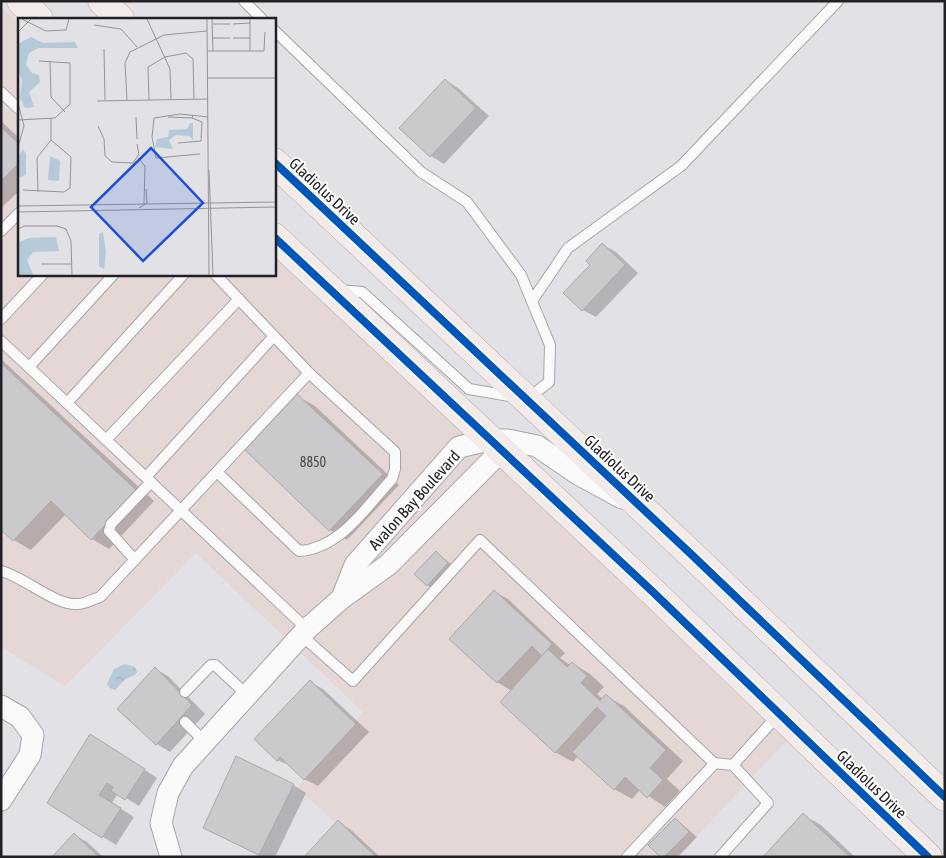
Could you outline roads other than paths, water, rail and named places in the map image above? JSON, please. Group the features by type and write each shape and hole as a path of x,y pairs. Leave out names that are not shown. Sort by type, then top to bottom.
{"main road":[{"path":"21,1 39,18"},
{"path":"102,1 119,18"},
{"name":"Gladiolus Drive","path":"275,163 527,399 945,797"},
{"name":"Gladiolus Drive","path":"275,238 654,593 928,857"}],"street":[{"name":"Avalon Bay Boulevard","path":"342,598 355,565 460,447 495,445 508,440 537,446 578,474 644,510"},
{"name":"Avalon Bay Boulevard","path":"171,857 161,823 168,792 183,766 304,632 342,598 388,565 495,445"},
{"path":"1,706 20,717 33,735 30,755 1,800"}],"lane":[{"path":"244,1 261,18"},
{"path":"532,301 568,248 681,166 838,1"},
{"path":"275,31 421,172 467,202 521,275 550,345 549,382 527,399 469,389 362,292 331,289"},
{"path":"1,92 18,108"},
{"path":"1,232 18,214"},
{"path":"1,318 42,275"},
{"path":"30,367 113,275"},
{"path":"67,403 183,275"},
{"path":"216,275 309,373 395,452 395,469 392,479 332,542 313,550 300,551 218,473"},
{"path":"106,440 239,299"},
{"path":"135,560 109,531 111,524 274,336"},
{"path":"1,340 181,511 353,681 480,540 715,763 733,765 768,803 720,857"},
{"path":"1,571 13,574 60,601 77,604 100,597 218,473 309,373"},
{"path":"185,692 211,665 215,665 248,695"},
{"path":"733,765 779,714"},
{"path":"185,722 204,742"},
{"path":"627,857 715,763"}],"water":[{"path":"125,664 135,667 137,672 135,675 125,679 115,690 110,688 107,684 114,669"}]}
